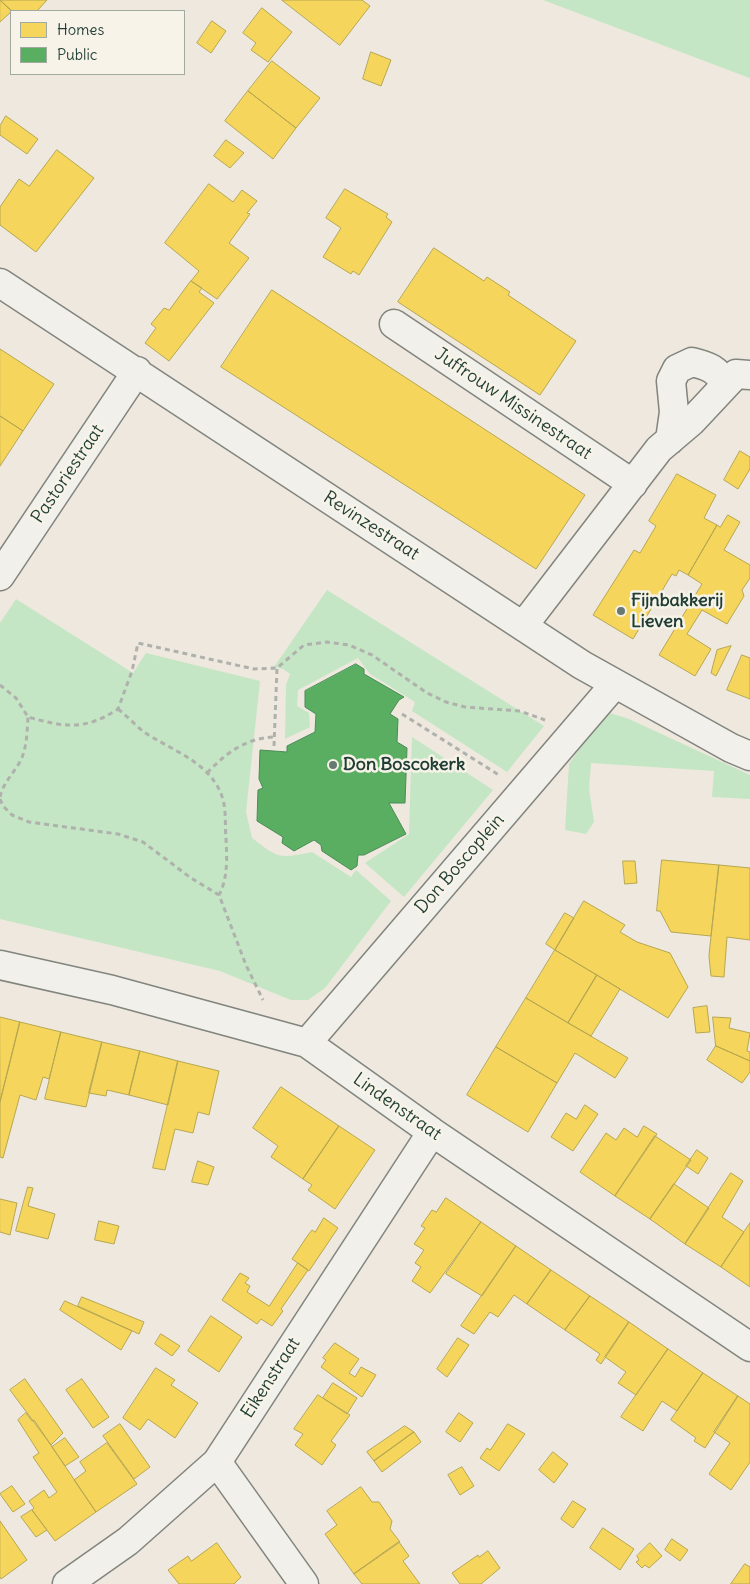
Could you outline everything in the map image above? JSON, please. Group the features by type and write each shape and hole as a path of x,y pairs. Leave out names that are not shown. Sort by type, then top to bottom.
{"street":[{"name":"Revinzestraat","path":"0,282 614,685 750,756"},
{"name":"Juffrouw Missinestraat","path":"394,324 633,484"},
{"path":"670,440 674,412 671,381 677,369 692,362 704,365 716,370 725,385"},
{"name":"Pastoriestraat","path":"0,576 136,371"},
{"path":"523,626 659,449 692,421 736,374 750,375"},
{"name":"Don Boscoplein","path":"297,1041 524,790 614,685"},
{"name":"Lindenstraat","path":"0,965 112,990 297,1041 750,1347"},
{"name":"Eikenstraat","path":"67,1584 128,1541 217,1462 432,1132"},
{"path":"217,1462 304,1584"}],"path":[{"path":"28,717 64,726 90,723 118,709 132,671 138,643 254,669 277,668 304,645 327,642 349,645 372,655 427,693 446,702 466,707 520,712 544,720 571,736"},
{"path":"274,746 277,668"},
{"path":"0,685 16,698 28,717 25,748 20,761 2,790 0,798 3,806 12,815 28,822 118,834 143,842 191,878 219,895 259,995 297,1041"},
{"path":"118,709 143,731 192,760 207,773 218,789 224,804 226,853 224,884 219,895"},
{"path":"402,714 524,790"},
{"path":"207,773 226,753 253,740 274,737"}],"green space":[{"path":"543,0 750,0 750,78 747,77"},
{"path":"327,590 544,726 507,772 412,711 415,702 370,674 358,658 298,690 297,706 309,713 310,727 285,739 286,685 290,674 283,669 274,667"},
{"path":"16,599 133,673 146,653 260,681 246,812 252,838 268,850 279,855 292,856 312,852 351,877 356,870 391,901 325,988 308,1000 291,1000 220,971 0,919 0,623"},
{"path":"610,713 629,719 750,775 750,799 712,797 714,771 591,763 589,789 594,822 586,834 565,830 569,764 591,732"},
{"path":"412,737 493,790 404,897 365,863 409,834"}],"building: Homes":[{"path":"0,0 11,10 0,22"},
{"path":"0,0 47,0 38,10 11,10"},
{"path":"282,0 362,0 370,6 340,45"},
{"path":"262,8 292,32 268,62 251,50 256,43 243,33"},
{"path":"212,21 226,31 211,53 197,43"},
{"path":"371,52 391,60 381,86 363,79"},
{"path":"272,61 320,98 296,128 248,91"},
{"path":"248,91 296,128 273,159 225,121"},
{"path":"6,116 38,139 27,154 0,135 0,126"},
{"path":"226,140 244,153 230,168 214,156"},
{"path":"57,150 94,178 36,252 0,225 0,207 19,179 29,186"},
{"path":"209,184 233,202 242,190 257,201 247,213 250,214 229,243 249,258 217,299 191,281 199,271 165,243"},
{"path":"345,189 388,214 386,217 392,222 359,275 353,271 351,274 323,257 341,228 326,218"},
{"path":"434,248 484,281 487,277 510,292 508,295 576,341 540,395 398,302"},
{"path":"191,281 202,288 199,292 214,303 169,361 145,343 156,328 151,324 164,308 169,310"},
{"path":"272,290 585,495 536,569 221,367"},
{"path":"0,349 54,384 23,431 0,416"},
{"path":"0,416 23,431 0,466"},
{"path":"740,451 750,457 750,469 738,489 724,480"},
{"path":"677,474 716,495 704,518 717,525 688,575 679,570 676,576 672,574 633,639 593,615 634,550 640,553 656,526 649,521"},
{"path":"728,515 740,522 724,550 750,565 750,578 742,590 744,596 727,624 702,610 687,634 711,649 695,676 659,655 702,584 688,575 717,525 720,527"},
{"path":"731,646 716,676 711,673 717,650"},
{"path":"742,655 750,658 750,699 727,690"},
{"path":"662,860 719,865 711,936 671,932 660,911 657,911"},
{"path":"623,861 635,861 637,883 625,884"},
{"path":"719,865 750,868 750,940 727,937 724,977 711,976 709,956"},
{"path":"584,901 625,925 620,932 637,942 670,953 688,987 668,1018 555,950"},
{"path":"565,913 574,918 555,950 546,944"},
{"path":"555,950 597,975 568,1023 526,998"},
{"path":"597,975 620,989 591,1036 568,1023"},
{"path":"526,998 628,1058 615,1078 575,1053 557,1083 496,1047"},
{"path":"707,1006 710,1032 696,1033 693,1008"},
{"path":"0,1017 20,1022 0,1102"},
{"path":"713,1017 731,1018 729,1028 750,1033 747,1051 750,1052 750,1061 716,1046"},
{"path":"20,1022 61,1032 49,1079 43,1077 36,1100 20,1095 3,1158 0,1157 0,1102"},
{"path":"61,1032 102,1042 86,1107 45,1099"},
{"path":"102,1042 140,1051 129,1095 107,1090 106,1096 89,1093"},
{"path":"716,1046 750,1061 750,1072 742,1083 707,1060"},
{"path":"496,1047 557,1083 528,1132 467,1095"},
{"path":"140,1051 178,1061 168,1105 129,1095"},
{"path":"178,1061 219,1071 209,1115 198,1112 193,1133 175,1129 165,1170 153,1168"},
{"path":"281,1087 339,1126 303,1179 271,1157 278,1146 253,1128"},
{"path":"585,1105 598,1114 573,1151 551,1137 566,1113 576,1119"},
{"path":"339,1126 375,1150 335,1209 308,1190 312,1185 303,1179"},
{"path":"644,1126 657,1134 615,1196 580,1172 606,1133 616,1140 624,1128 637,1137"},
{"path":"655,1136 691,1160 650,1219 615,1196"},
{"path":"697,1150 708,1158 698,1174 686,1166"},
{"path":"198,1161 214,1167 208,1185 192,1182"},
{"path":"731,1173 743,1181 722,1217 744,1232 721,1267 685,1244"},
{"path":"674,1184 709,1208 685,1244 650,1219"},
{"path":"28,1187 33,1188 28,1206 55,1214 48,1239 16,1231"},
{"path":"446,1198 481,1222 430,1293 412,1281 421,1267 415,1263 424,1250 414,1244 425,1228 421,1226 432,1210 436,1212"},
{"path":"0,1199 17,1203 10,1235 0,1232"},
{"path":"324,1218 338,1228 309,1271 292,1259 308,1235 312,1230 315,1232"},
{"path":"99,1221 119,1226 114,1244 95,1240"},
{"path":"481,1222 516,1246 482,1296 446,1274"},
{"path":"750,1223 750,1287 721,1267"},
{"path":"516,1246 551,1270 527,1304 514,1295 498,1317 490,1312 474,1334 461,1326"},
{"path":"298,1263 308,1270 281,1309 283,1311 272,1326 261,1319 257,1324 222,1300 240,1273 249,1278 245,1283 250,1286 247,1292 269,1306"},
{"path":"551,1270 590,1296 565,1330 527,1304"},
{"path":"590,1296 629,1322 601,1364 596,1360 600,1354 565,1330"},
{"path":"82,1297 144,1322 139,1334 78,1306"},
{"path":"65,1301 132,1331 121,1350 60,1310"},
{"path":"211,1316 242,1337 219,1372 188,1351"},
{"path":"629,1322 668,1349 636,1395 618,1383 626,1372 605,1357"},
{"path":"161,1334 180,1346 172,1356 155,1344"},
{"path":"458,1338 469,1345 447,1377 437,1369"},
{"path":"335,1343 359,1359 349,1373 355,1377 361,1367 376,1375 362,1397 321,1367 326,1360 323,1358"},
{"path":"668,1349 703,1373 677,1411 662,1401 643,1431 621,1417"},
{"path":"156,1368 175,1380 171,1385 198,1403 175,1438 148,1419 140,1430 123,1418"},
{"path":"703,1373 738,1396 705,1448 694,1441 696,1438 671,1420"},
{"path":"25,1379 63,1433 51,1445 10,1390"},
{"path":"82,1379 109,1417 93,1428 66,1390"},
{"path":"333,1383 357,1398 347,1414 323,1398"},
{"path":"318,1395 350,1415 331,1441 336,1445 322,1465 295,1445 303,1434 294,1429"},
{"path":"738,1396 750,1404 750,1462 731,1490 709,1474 730,1443 714,1432"},
{"path":"26,1413 32,1421 34,1420 96,1512 55,1541 32,1510 34,1508 29,1501 44,1490 49,1498 57,1492 33,1457 39,1453 18,1420"},
{"path":"459,1413 473,1423 460,1442 446,1432"},
{"path":"120,1424 150,1467 134,1479 103,1436"},
{"path":"508,1424 525,1434 499,1471 480,1458 487,1448 490,1450"},
{"path":"405,1426 414,1432 374,1461 367,1452"},
{"path":"414,1432 421,1442 382,1472 374,1461"},
{"path":"65,1438 79,1457 65,1466 52,1447"},
{"path":"107,1443 137,1484 96,1512 74,1480 86,1471 80,1462"},
{"path":"553,1452 568,1464 554,1483 539,1470"},
{"path":"462,1467 474,1486 460,1495 448,1475"},
{"path":"12,1486 25,1504 13,1512 0,1494"},
{"path":"361,1487 372,1502 379,1502 392,1521 390,1529 400,1542 354,1574 325,1534 337,1525 327,1511"},
{"path":"573,1501 586,1509 573,1528 561,1519"},
{"path":"32,1510 47,1530 36,1537 21,1517"},
{"path":"0,1521 27,1560 1,1579 0,1577"},
{"path":"603,1528 634,1549 620,1570 590,1548"},
{"path":"672,1539 688,1550 680,1561 665,1550"},
{"path":"399,1542 409,1556 403,1561 420,1584 362,1584 354,1574"},
{"path":"217,1543 241,1577 234,1584 179,1584 168,1570 188,1556 191,1561"},
{"path":"650,1543 662,1556 649,1568 645,1565 642,1568 636,1562 639,1560 637,1556"},
{"path":"488,1551 500,1568 481,1584 460,1584 452,1573 478,1555 479,1557"},
{"path":"745,1564 750,1567 750,1584 731,1584"}],"building: Public":[{"name":"Don Boscokerk","path":"356,664 364,669 364,674 404,697 399,700 390,714 398,719 397,742 407,748 405,803 389,803 406,834 364,855 358,855 357,866 351,870 322,851 321,845 314,840 294,851 282,843 283,837 257,821 258,790 263,788 259,779 260,750 287,752 287,746 315,732 316,714 305,707 305,691"}],"place":[{"name":"Fijnbakkerij Lieven","path":"621,611"},
{"name":"Don Boscokerk","path":"333,765"}]}
